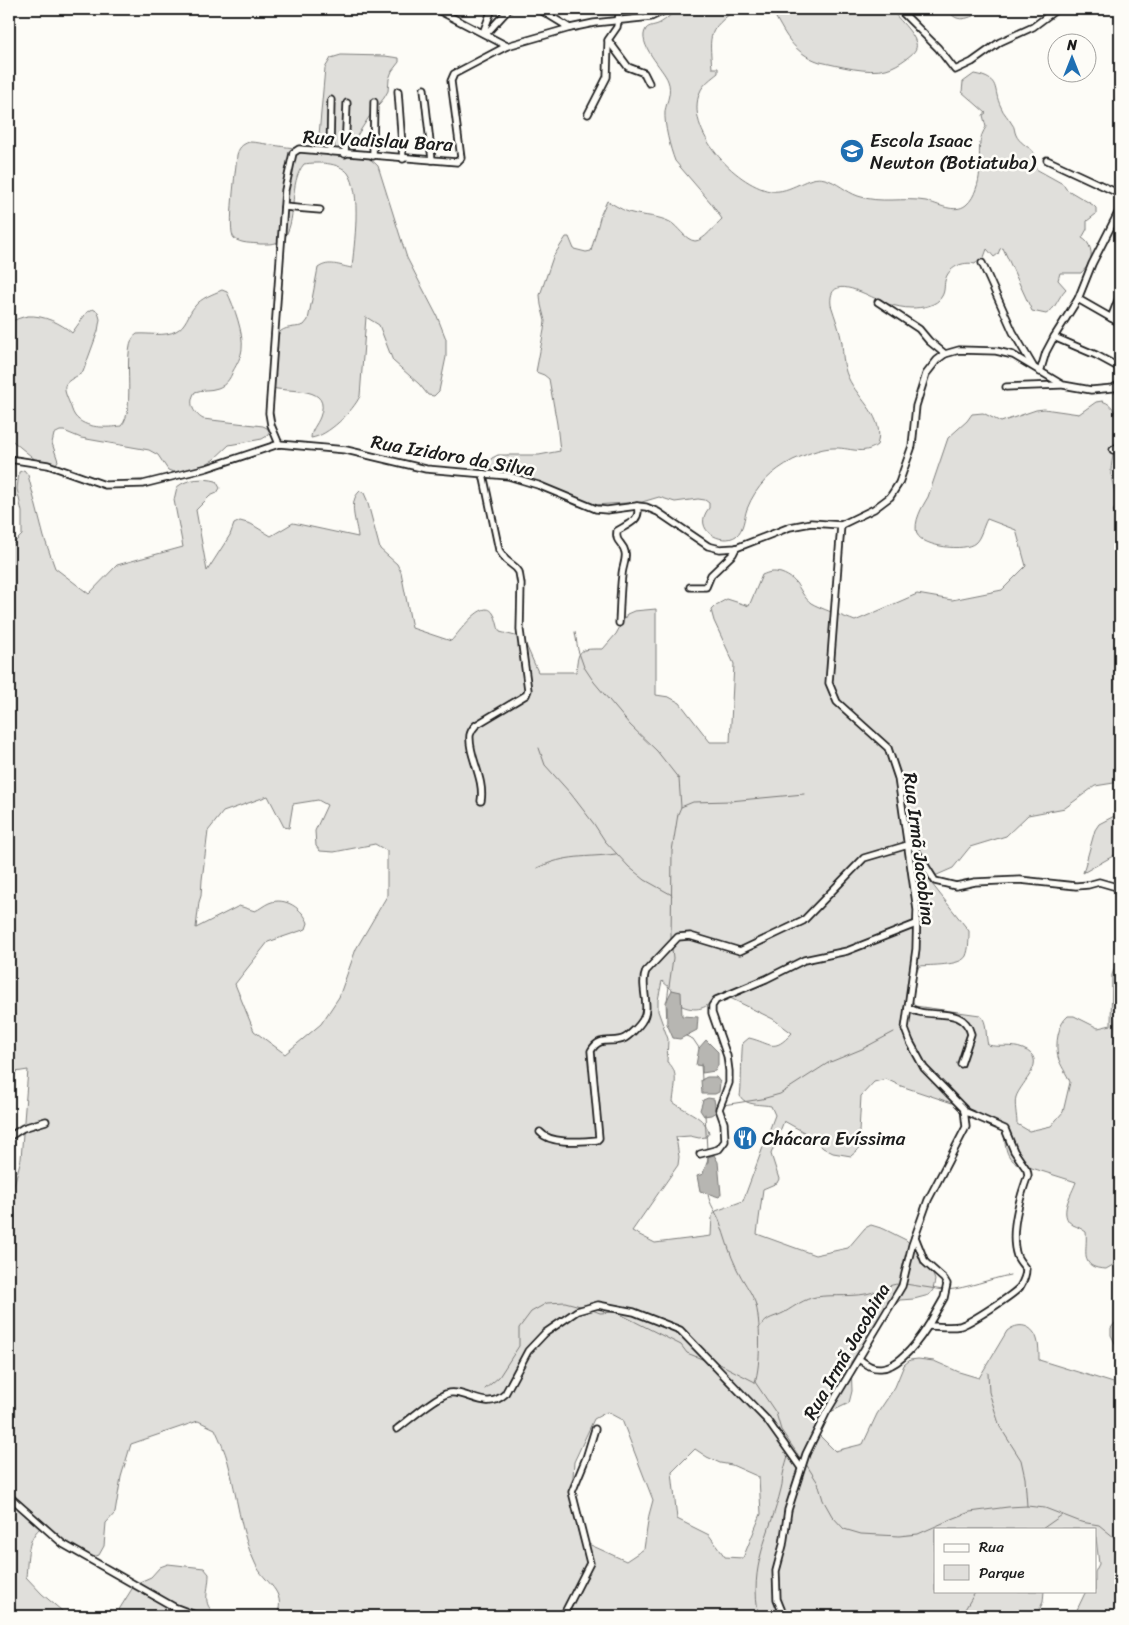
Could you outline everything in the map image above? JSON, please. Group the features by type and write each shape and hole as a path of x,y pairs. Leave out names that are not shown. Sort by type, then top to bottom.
{"street":[{"path":"436,9 507,46 594,23 651,17 668,9"},
{"path":"484,34 492,9"},
{"path":"484,34 509,9"},
{"path":"588,114 607,77 608,40 618,21 620,9"},
{"path":"899,9 938,48 955,70 972,62 1000,42 1033,27 1057,9"},
{"path":"542,11 570,28"},
{"path":"608,40 628,67 644,73 649,83"},
{"name":"Rua Vadislau Bara","path":"279,444 271,425 269,414 284,207 294,151 457,162 461,158 451,77 507,46"},
{"path":"424,89 432,160"},
{"path":"398,91 402,159"},
{"path":"330,152 332,100"},
{"path":"346,154 347,102"},
{"path":"374,102 374,156"},
{"path":"1047,160 1120,194"},
{"path":"284,207 320,210"},
{"path":"1040,372 1054,337 1078,299 1092,264 1120,209"},
{"path":"982,263 1010,324 1034,366 1040,372 1062,385"},
{"path":"1111,318 1120,295"},
{"path":"1078,299 1120,323"},
{"path":"878,302 919,329 929,342 945,354 959,350 996,351 1013,355 1034,366"},
{"path":"1054,337 1096,355 1120,368"},
{"name":"Rua Izidoro da Silva","path":"9,459 48,465 105,485 143,484 207,468 279,444 346,450 426,469 508,476 538,484 596,508 607,510 637,506 646,507 658,512 708,546 720,549 736,548 790,527 811,523 841,524 874,509 890,497 899,483 912,446 916,406 926,374 937,360 945,354"},
{"path":"1006,387 1062,385 1092,390 1113,388 1120,384"},
{"path":"1114,450 1120,446"},
{"path":"481,801 483,794 481,782 471,745 470,736 472,730 476,725 526,695 528,690 520,630 519,572 506,560 499,550 483,474"},
{"path":"619,623 621,576 626,554 617,539 617,535 618,531 637,518 639,512 637,506"},
{"name":"Rua Irmã Jacobina","path":"786,1616 777,1599 776,1571 783,1545 788,1510 806,1454 814,1435 902,1286 915,1237 928,1200 966,1126 964,1108 924,1068 905,1028 916,949 917,910 898,778 888,748 837,702 829,683 841,524"},
{"path":"690,587 706,587 711,574 733,554 736,548"},
{"path":"540,1132 548,1138 574,1142 597,1140 599,1138 591,1051 594,1045 600,1041 625,1038 643,1021 646,1010 643,978 646,971 678,937 690,936 740,951 803,921 864,858 908,845 913,846 916,850 935,881 956,886 975,882 1020,880 1076,886 1088,886 1099,882 1120,888"},
{"path":"700,1154 719,1149 724,1141 724,1123 719,1109 729,1083 729,1071 727,1056 712,1013 712,1006 716,1000 766,979 804,960 848,951 916,924"},
{"path":"908,1008 920,1012 956,1016 965,1022 971,1034 961,1064"},
{"path":"928,1326 952,1327 962,1325 984,1314 1019,1288 1026,1275 1026,1269 1018,1258 1015,1247 1018,1205 1028,1170 1014,1151 1005,1129 964,1112"},
{"path":"9,1137 23,1128 46,1121"},
{"path":"859,1359 868,1366 875,1368 888,1366 903,1356 918,1342 944,1298 947,1284 925,1262 915,1237"},
{"path":"398,1429 438,1398 449,1393 486,1402 499,1400 528,1351 545,1333 577,1311 598,1305 634,1312 680,1330 767,1420 802,1468"},
{"path":"564,1616 590,1563 572,1492 595,1429"},
{"path":"9,1496 63,1544 174,1607 198,1616"}],"green space":[{"path":"678,9 736,9 715,28 712,34 712,68 718,68 718,73 701,89 697,107 699,123 716,153 728,167 756,186 770,191 778,191 818,178 829,180 854,194 875,200 918,200 957,209 962,208 969,202 976,189 980,172 980,141 986,127 983,115 986,113 962,92 963,82 974,74 989,79 995,86 998,101 1013,125 1015,134 1021,142 1033,151 1036,169 1063,184 1066,189 1096,208 1096,214 1087,221 1087,229 1082,238 1087,242 1090,249 1089,264 1081,273 1060,273 1058,280 1066,289 1052,309 1046,314 1032,311 1003,248 994,257 987,249 983,260 979,259 975,264 966,263 957,266 949,272 945,281 944,292 940,299 924,307 897,306 853,289 844,287 836,289 832,294 831,305 841,338 845,369 852,385 870,409 878,426 877,445 861,451 839,448 823,449 785,464 760,486 747,509 741,530 730,539 717,537 710,534 706,529 704,516 709,508 709,503 705,500 675,502 659,497 642,502 577,506 533,485 497,474 490,469 489,462 498,455 539,455 560,451 549,379 536,372 545,321 540,295 553,257 566,237 569,237 574,249 586,252 591,251 601,214 607,201 629,212 666,220 688,238 695,241 706,236 722,219 711,203 675,161 665,123 665,111 669,92 668,81 645,42 644,35 647,28 662,22"},
{"path":"771,9 890,9 915,39 916,48 913,53 899,63 879,70 853,69 820,62 810,58 796,48 785,34"},
{"path":"948,9 986,9 971,17 961,19 956,18"},
{"path":"341,55 399,58 399,62 389,79 388,91 351,145 378,166 407,258 437,316 446,339 446,357 439,391 434,396 428,395 419,384 393,361 379,325 366,317 360,396 352,409 332,428 325,433 311,438 320,417 322,407 320,400 308,392 272,388 268,377 270,359 275,342 281,331 304,325 308,320 318,268 330,264 352,268 356,205 352,182 344,169 334,165 321,163 304,164 296,180 289,229 283,240 273,243 247,243 234,238 231,224 232,199 237,155 244,144 256,142 300,148 308,147 316,142 319,135 325,68 331,58"},
{"path":"222,290 227,292 238,320 242,343 241,352 231,377 223,385 218,388 195,392 192,400 194,411 203,419 263,426 270,432 267,436 262,439 229,445 213,460 199,468 179,474 168,470 158,455 149,450 81,438 64,431 54,434 52,443 58,461 55,465 37,461 9,438 9,322 28,316 46,318 63,326 72,333 87,312 93,309 98,312 100,319 98,331 83,372 66,384 65,392 73,413 79,420 96,427 121,426 126,418 128,406 129,350 132,340 137,334 162,334 176,331 185,323 200,301"},
{"path":"1102,401 1110,405 1115,412 1117,421 1111,471 1120,512 1120,782 1095,786 1065,808 1028,815 1006,836 970,847 953,868 928,879 969,931 968,947 966,956 958,962 919,966 909,994 915,1006 980,1015 985,1025 988,1045 1010,1046 1023,1049 1031,1054 1034,1059 1032,1072 1019,1091 1015,1103 1017,1124 1029,1131 1051,1126 1063,1112 1070,1082 1059,1060 1057,1046 1060,1029 1068,1016 1074,1016 1098,1028 1111,1025 1112,975 1120,961 1120,1257 1113,1265 1106,1269 1097,1268 1088,1262 1086,1257 1086,1232 1068,1221 1066,1216 1067,1204 1076,1182 1016,1163 1007,1151 1002,1126 961,1106 901,1086 886,1079 874,1082 861,1096 858,1150 851,1156 833,1153 823,1148 809,1135 784,1121 771,1154 779,1179 777,1183 763,1189 757,1234 815,1255 848,1248 865,1228 871,1225 906,1240 914,1247 932,1272 935,1280 933,1290 929,1295 900,1300 877,1321 865,1343 851,1362 852,1391 849,1403 818,1418 819,1435 835,1451 863,1444 877,1414 895,1387 904,1365 910,1360 934,1361 979,1378 1007,1331 1016,1326 1024,1326 1035,1334 1039,1360 1120,1385 1120,1616 1074,1616 1086,1592 1096,1592 1096,1570 1099,1564 1096,1528 934,1528 934,1592 1044,1592 1043,1602 1036,1616 277,1616 279,1599 273,1587 259,1570 250,1551 242,1526 228,1462 222,1446 215,1429 198,1421 131,1444 121,1477 115,1513 106,1523 104,1546 99,1555 93,1557 87,1555 43,1526 33,1536 29,1549 26,1577 42,1594 68,1616 9,1616 9,1200 21,1159 28,1070 9,1073 9,548 22,535 22,512 17,489 19,472 24,470 28,475 44,537 55,568 89,594 117,565 183,547 174,500 177,487 186,482 196,479 211,480 216,481 220,488 217,493 210,496 196,510 207,571 230,535 234,524 240,521 251,524 271,536 293,523 358,537 353,507 356,496 360,491 364,493 367,500 380,549 397,564 401,572 412,628 451,641 471,618 483,610 489,609 494,615 500,632 523,638 538,672 576,672 579,654 589,649 603,649 616,634 627,614 634,611 656,609 656,695 669,697 680,703 710,742 730,742 734,664 714,621 711,610 716,605 727,599 749,606 762,575 773,572 781,573 792,579 811,603 855,621 917,594 952,600 1002,590 1026,566 1016,530 987,519 975,543 970,546 954,548 927,542 917,534 917,520 928,497 948,438 972,414 983,413 1001,422 1044,409 1079,414 1096,402","holes":["268,796 284,827 289,828 293,804 318,800 327,805 315,831 316,846 320,851 334,852 375,844 387,851 387,896 356,949 339,997 321,1024 285,1054 254,1031 235,984 268,942 306,929 308,923 306,918 293,905 275,901 255,911 239,906 196,928 208,831 223,812","662,981 677,994 682,1006 699,1009 712,1002 720,993 773,1019 792,1033 776,1045 749,1038 743,1043 740,1096 746,1102 771,1106 775,1115 743,1201 716,1211 712,1216 711,1236 655,1243 632,1231 678,1165 679,1157 676,1137 690,1136 699,1138 706,1137 709,1133 704,1123 673,1102 675,1075 671,1065 667,1062 668,1039 658,1011","607,1412 622,1420 653,1500 644,1549 626,1561 584,1542 572,1492 574,1462 594,1419","695,1449 720,1463 732,1465 759,1477 761,1514 743,1558 725,1557 709,1535 677,1519 672,1472"]},
{"path":"1120,813 1120,852 1083,873 1095,830 1099,824"},
{"path":"1120,1317 1120,1353 1111,1335 1111,1328"},
{"path":"168,1564 204,1568 209,1574 208,1604 214,1612 221,1616 115,1616 135,1584 151,1577 160,1567"}],"shaded area":[{"path":"672,990 681,992 682,1016 698,1017 697,1030 680,1039 673,1038 667,1024 666,1002"},
{"path":"706,1040 718,1052 718,1065 715,1071 702,1073 702,1066 696,1065 699,1048"},
{"path":"707,1077 716,1077 720,1082 719,1092 715,1094 702,1094 701,1080"},
{"path":"708,1098 714,1099 716,1112 704,1116 700,1110 703,1100"},
{"path":"714,1155 718,1162 721,1194 719,1197 700,1191 697,1176 703,1174 708,1157"}],"waterway":[{"path":"575,632 578,650 584,667 594,682 630,725 657,751 679,779 681,807 678,814 672,851 671,941"},
{"path":"539,748 545,765 571,794 605,841 629,867 645,880 672,895"},
{"path":"681,807 693,802 730,801 804,794"},
{"path":"537,868 567,858 616,854"},
{"path":"667,1001 673,958 672,948"},
{"path":"667,1007 667,1016"},
{"path":"723,1105 780,1094 828,1063 862,1049 894,1032"},
{"path":"686,1036 693,1039 699,1048"},
{"path":"701,1064 702,1080"},
{"path":"705,1114 707,1150"},
{"path":"708,1154 708,1162"},
{"path":"708,1194 734,1264 755,1302 759,1330 759,1354 755,1382"},
{"path":"947,1290 1010,1275"},
{"path":"759,1328 769,1319 812,1298 867,1294 899,1284"},
{"path":"905,1284 943,1290"},
{"path":"485,1389 499,1377 519,1346 519,1328 531,1312 547,1303 565,1302 584,1307"},
{"path":"590,1309 600,1313 616,1312 681,1345 687,1353 707,1361"},
{"path":"716,1363 755,1382 776,1413 781,1430 801,1459"},
{"path":"988,1373 989,1392 1000,1427 1021,1460 1025,1478 1027,1506"},
{"path":"759,1616 756,1598 758,1566 782,1487 783,1472 788,1456"},
{"path":"806,1464 818,1483 823,1500 832,1516 844,1529 861,1534 899,1536 918,1534 970,1512 1027,1506 1045,1508 1081,1522 1099,1525 1120,1542"},
{"path":"1043,1528 1062,1515"},
{"path":"961,1616 975,1592"}],"place":[{"name":"Escola Isaac Newton (Botiatuba)","path":"852,151"},
{"name":"Chácara Evíssima","path":"745,1138"}]}
